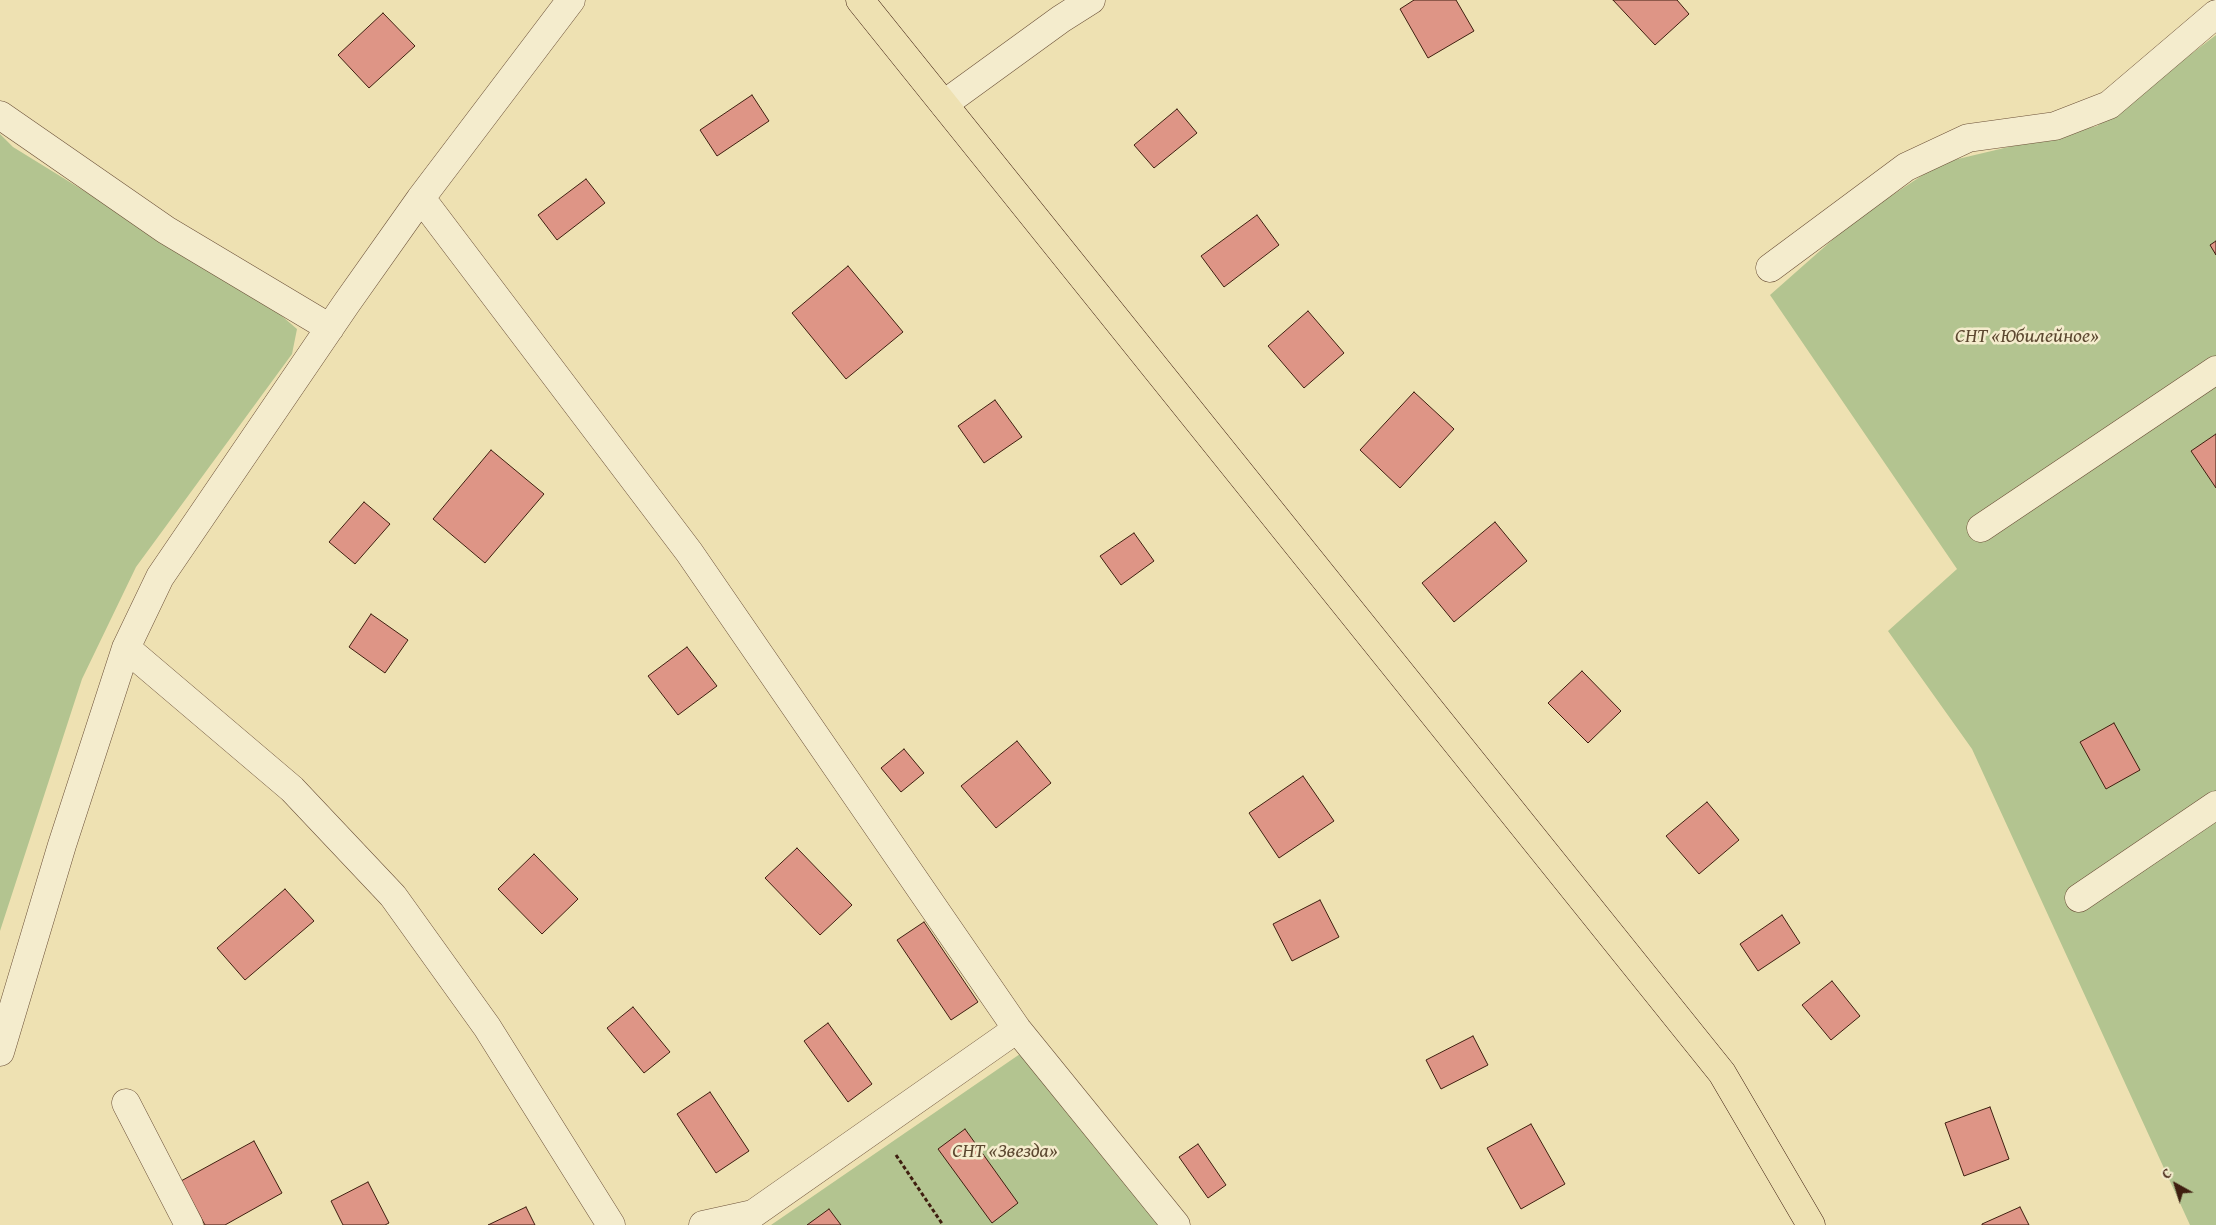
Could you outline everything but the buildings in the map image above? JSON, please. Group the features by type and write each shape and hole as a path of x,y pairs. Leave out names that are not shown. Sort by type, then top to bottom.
{"main road":[{"path":"860,0 1722,1072 1811,1225"}],"street":[{"path":"0,1052 62,845 126,648 160,577 421,198 571,0"},
{"path":"944,104 1061,19 1091,0"},
{"path":"1770,268 1906,167 1968,138 2055,126 2109,105 2216,14"},
{"path":"0,115 166,230 330,328"},
{"path":"421,198 689,552 1017,1029 1176,1225"},
{"path":"1981,528 2216,370"},
{"path":"126,648 292,789 393,896 487,1027 610,1225"},
{"path":"2079,898 2216,805"},
{"path":"702,1225 753,1214 1017,1029"},
{"path":"126,1103 189,1225"}],"path":[{"path":"877,1127 943,1225"}],"green space":[{"name":"СНТ «Юбилейное»","path":"2216,35 2216,1225 2190,1225 1972,749 1888,631 1957,569 1770,295 1856,219 1941,163 2097,126"},
{"path":"0,134 13,147 269,305 297,329 292,354 136,567 82,679 0,931"},
{"name":"СНТ «Звезда»","path":"1020,1054 1161,1225 771,1225"}]}
